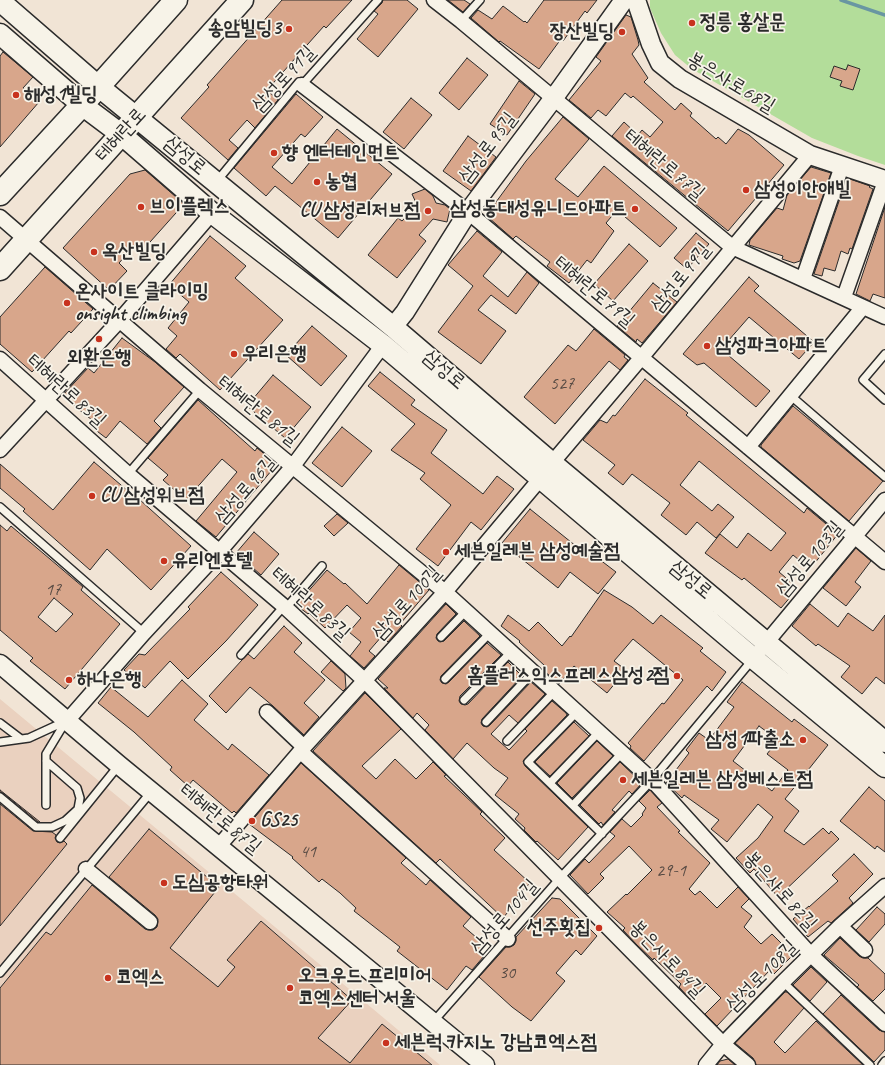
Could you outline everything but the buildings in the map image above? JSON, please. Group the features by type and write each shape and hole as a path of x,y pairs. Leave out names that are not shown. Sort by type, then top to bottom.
{"main road":[{"path":"0,194 176,0"},
{"name":"테헤란로","path":"0,269 242,0"},
{"name":"삼성로","path":"0,1 98,86 393,327 552,463 885,742"},
{"name":"삼성로","path":"0,34 82,105 122,134 212,212 383,345 540,479 885,767"}],"street":[{"name":"테헤란로77길","path":"434,0 732,247 885,317"},
{"name":"삼성로95길","path":"393,327 405,312 468,212 553,99 624,0"},
{"name":"봉은사로68길","path":"636,0 651,44 660,63 670,72 810,155 885,180 844,297"},
{"name":"테헤란로79길","path":"302,85 468,212 885,562"},
{"name":"삼성로99길","path":"552,463 810,155"},
{"path":"803,279 842,166"},
{"path":"0,450 119,321 212,212"},
{"name":"테헤란로81길","path":"0,217 200,390 444,592 652,780"},
{"path":"748,447 863,307"},
{"name":"삼성로96길","path":"66,721 144,633 219,552 293,466 383,345"},
{"name":"테헤란로83길","path":"0,359 128,474 285,607 364,680 560,878"},
{"name":"삼성로100길","path":"219,846 364,680 444,592 540,479"},
{"name":"삼성로103길","path":"753,658 885,500"},
{"name":"테헤란로87길","path":"0,664 66,721 433,1022 483,1065"},
{"path":"268,712 303,750 508,939"},
{"name":"봉은사로82길","path":"652,780 811,955 885,1024"},
{"path":"86,869 150,922"},
{"name":"봉은사로84길","path":"560,878 723,1044 748,1065"},
{"name":"삼성로108길","path":"706,1065 723,1044 783,982 840,926 885,886"},
{"path":"840,926 865,950"}],"lane":[{"name":"삼성로91길","path":"216,182 299,82 302,85 378,0"},
{"path":"461,21 480,0"},
{"path":"885,354 863,380 885,400"},
{"path":"128,474 200,390"},
{"path":"791,396 885,478"},
{"path":"0,507 144,633"},
{"path":"241,656 322,566"},
{"path":"441,637 466,611"},
{"path":"445,679 490,633"},
{"path":"464,700 511,652"},
{"name":"삼성로104길","path":"433,1022 508,939 560,878 652,780 753,658"},
{"path":"486,722 533,672"},
{"path":"507,741 555,692"},
{"path":"577,712 528,762 602,834"},
{"path":"0,742 29,738 66,721"},
{"path":"46,805 46,754 66,721"},
{"path":"0,723 21,739"},
{"path":"550,783 599,732"},
{"path":"573,805 622,753"},
{"path":"0,797 36,827 52,827 65,821 78,809 80,798 77,788 46,761"},
{"path":"60,838 119,765"},
{"path":"0,973 151,791"},
{"path":"783,982 870,1065"},
{"path":"882,1065 885,1061"}],"shaded area":[{"path":"0,699 275,927 440,1065 0,1065"}],"green space":[{"path":"650,0 885,0 885,165 812,138 692,69 675,55 661,33 650,8"}],"waterway":[{"path":"841,0 885,15"}],"place":[{"name":"정릉 홍살문","path":"692,23"},
{"name":"송암빌딩3","path":"289,29"},
{"name":"장산빌딩","path":"622,32"},
{"name":"해성1빌딩","path":"16,95"},
{"name":"향 엔터테인먼트","path":"274,153"},
{"name":"농협","path":"317,182"},
{"name":"삼성이안애빌","path":"746,190"},
{"name":"브이플렉스","path":"141,207"},
{"name":"삼성동대성유니드아파트","path":"635,209"},
{"name":"CU 삼성리저브점","path":"428,211"},
{"name":"옥산빌딩","path":"94,252"},
{"name":"온사이트 클라이밍 onsight climbing","path":"67,303"},
{"name":"외환은행","path":"99,339"},
{"name":"삼성파크아파트","path":"707,346"},
{"name":"우리은행","path":"234,354"},
{"name":"CU 삼성위브점","path":"92,496"},
{"name":"세븐일레븐 삼성예술점","path":"446,552"},
{"name":"유리엔호텔","path":"164,561"},
{"name":"홈플러스익스프레스삼성2점","path":"677,676"},
{"name":"하나은행","path":"69,680"},
{"name":"삼성1파출소","path":"803,740"},
{"name":"세븐일레븐 삼성베스트점","path":"623,780"},
{"name":"GS25","path":"252,821"},
{"name":"도심공항타워","path":"164,883"},
{"name":"선주횟집","path":"599,928"},
{"name":"코엑스","path":"108,978"},
{"name":"오크우드 프리미어 코엑스센터 서울","path":"290,988"},
{"name":"세븐럭 카지노 강남코엑스점","path":"386,1043"}]}
